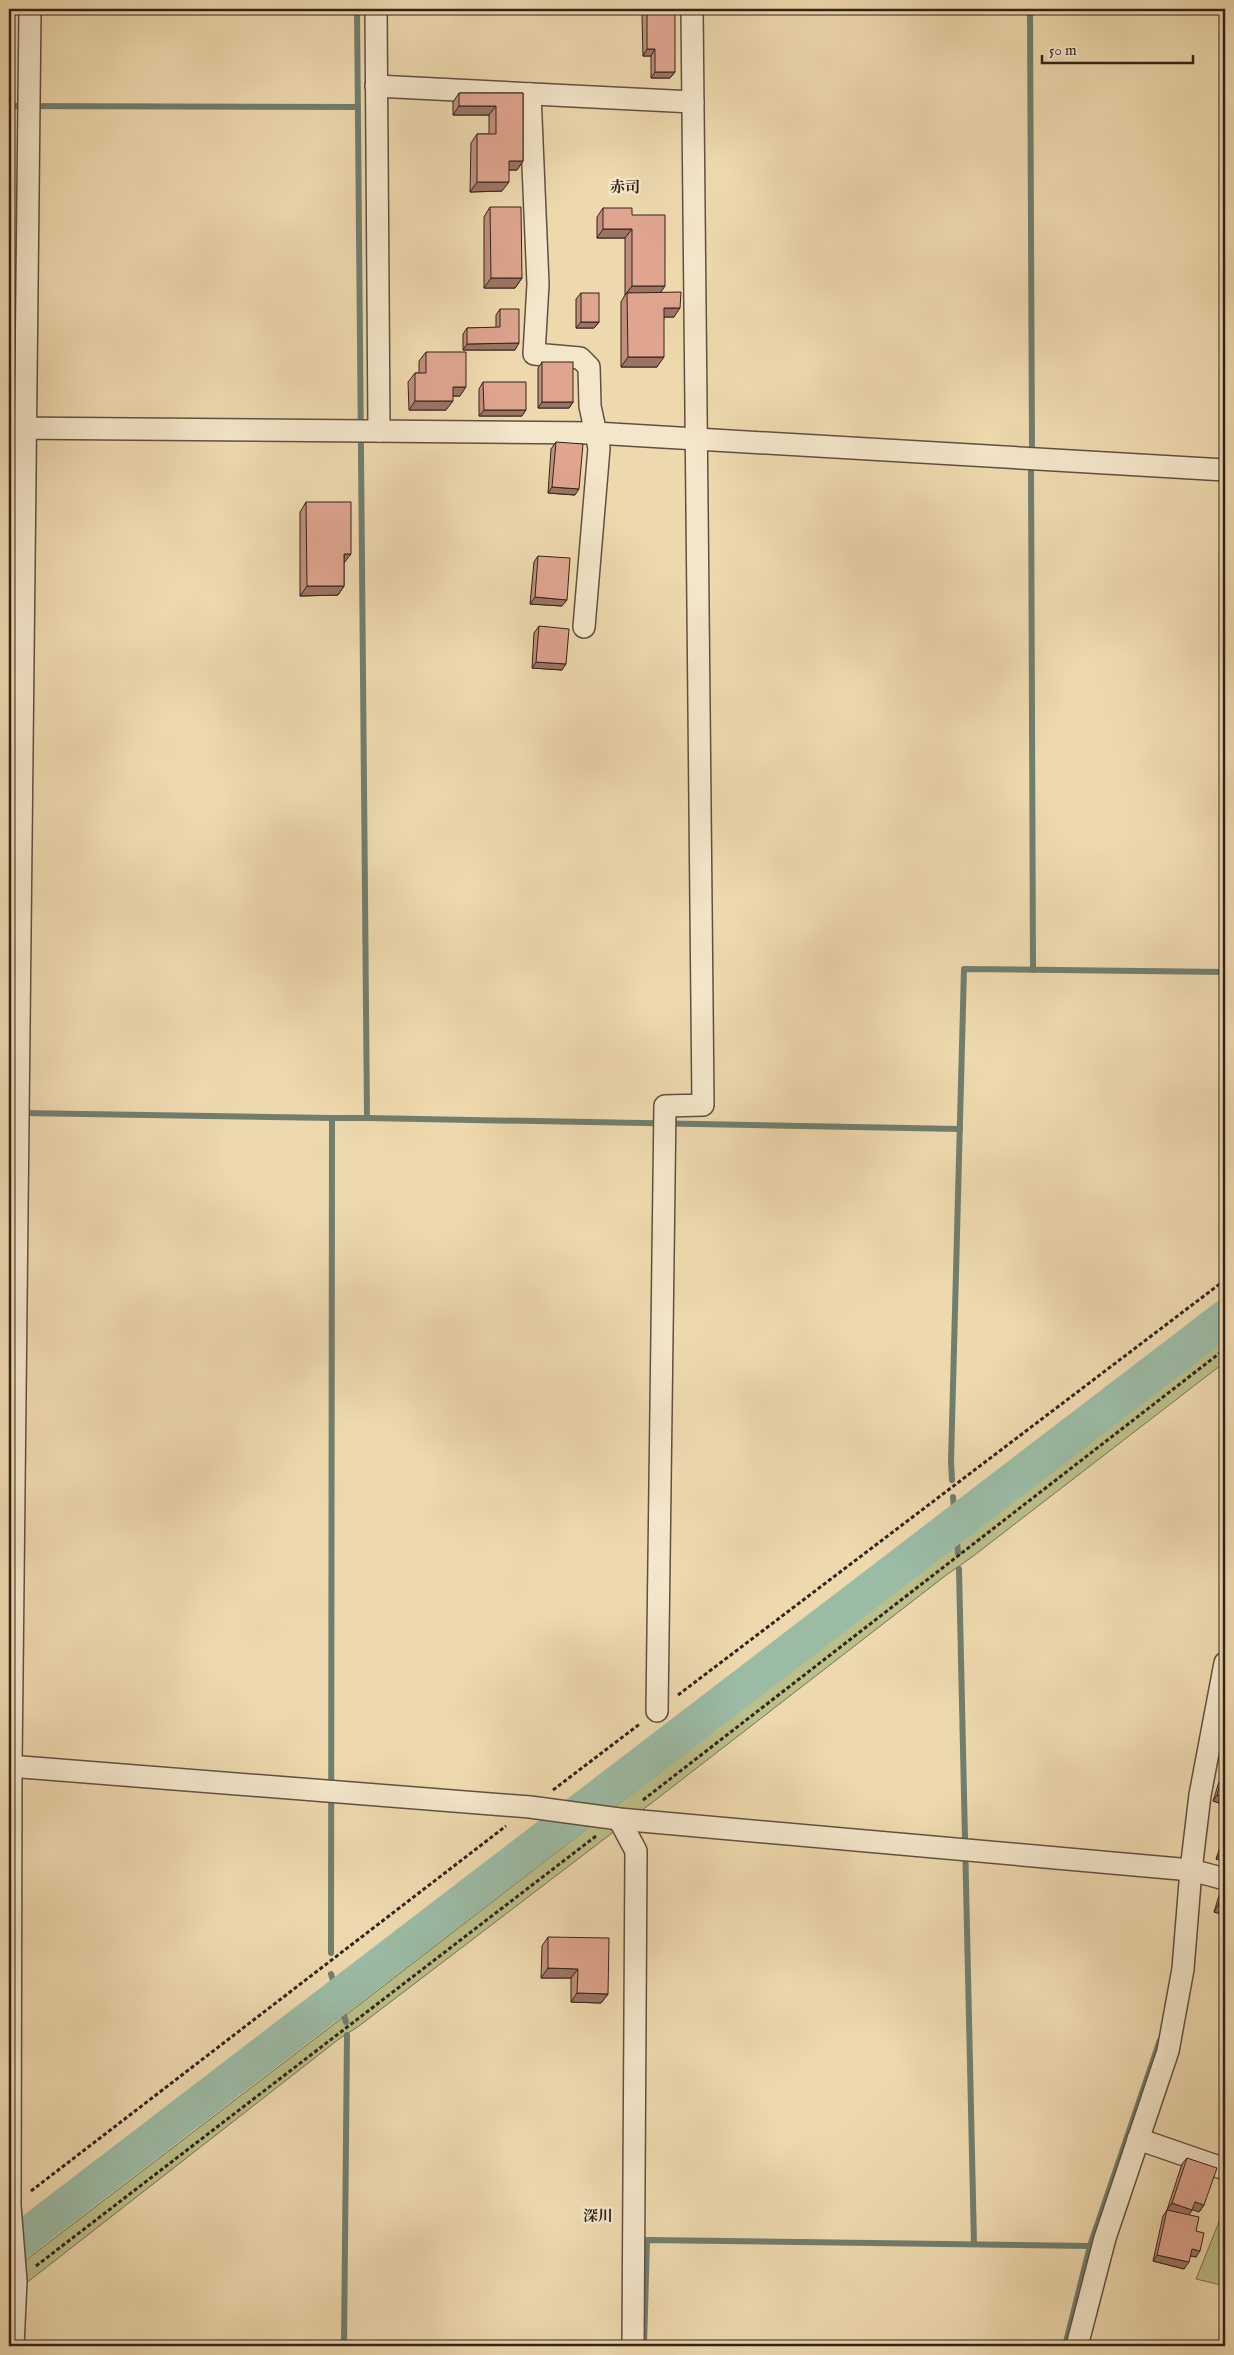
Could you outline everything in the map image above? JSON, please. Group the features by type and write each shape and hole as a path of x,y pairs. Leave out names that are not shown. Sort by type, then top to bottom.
{"street":[{"path":"13,2346 16,2280 10,2206 10,1766 17,1112 17,428 29,106 30,9"},
{"path":"367,431 376,86 376,9"},
{"path":"656,1712 665,1106 703,1105 692,9"},
{"path":"376,86 693,102"},
{"path":"530,94 538,284 534,354 580,358 589,367 590,406 599,448 584,627"},
{"path":"17,428 595,433 1225,470"},
{"path":"1077,2346 1105,2238 1168,2051 1183,1970 1191,1870 1200,1795 1225,1663"},
{"path":"10,1766 530,1807 619,1819 1191,1870 1225,1879"},
{"path":"619,1819 636,1851 633,2346"},
{"path":"1138,2139 1225,2170"}],"path":[{"path":"10,2206 530,1807 1225,1280"}],"green space":[{"path":"1225,1336 1225,1362 972,1557 359,2026 339,2039 25,2284 9,2273 329,2028"},
{"path":"1225,2207 1225,2286 1196,2279"}],"building":[{"path":"647,9 675,9 675,72 655,72 655,49 647,49"},
{"path":"459,93 523,93 523,161 509,161 509,182 477,182 477,134 496,134 496,106 459,106"},
{"path":"490,207 521,207 522,278 491,278"},
{"path":"603,208 632,208 632,215 665,215 665,286 632,286 632,229 603,229"},
{"path":"681,292 680,308 664,308 664,357 628,357 627,293"},
{"path":"581,293 599,293 599,322 581,322"},
{"path":"500,309 519,309 519,343 467,344 467,328 500,327"},
{"path":"426,352 466,352 466,387 453,387 453,401 415,401 415,373 426,373"},
{"path":"542,362 573,362 573,402 542,402"},
{"path":"483,382 526,382 526,410 484,410"},
{"path":"556,442 583,444 579,489 552,487"},
{"path":"306,502 351,502 351,554 344,554 344,586 307,586"},
{"path":"538,556 570,558 567,600 535,597"},
{"path":"539,626 569,629 566,664 536,662"},
{"path":"1223,1776 1225,1776 1225,1798 1217,1795"},
{"path":"1225,1839 1225,1855 1221,1853"},
{"path":"1225,1883 1225,1908 1218,1905"},
{"path":"548,1937 609,1938 608,1994 577,1993 578,1969 548,1968"},
{"path":"1187,2158 1217,2168 1204,2205 1195,2202 1192,2210 1172,2203"},
{"path":"1167,2210 1199,2217 1196,2231 1204,2233 1200,2251 1192,2249 1189,2262 1157,2255"}],"waterway":[{"path":"331,1953 332,1118 367,1118 357,9"},
{"path":"1030,9 1032,450"},
{"path":"9,106 358,107"},
{"path":"1031,469 1033,970"},
{"path":"952,1480 964,969 1225,972"},
{"path":"21,1113 332,1118"},
{"path":"367,1118 960,1129"},
{"path":"9,2249 1225,1318"},
{"path":"953,1497 958,1553"},
{"path":"959,1569 974,2244"},
{"path":"331,1974 346,2022"},
{"path":"344,2346 347,2035"},
{"path":"1065,2346 1090,2246 1160,2040"},
{"path":"644,2346 647,2240 1090,2246"}],"district":[{"name":"赤司","path":"625,187"},
{"name":"深川","path":"598,2216"}]}
